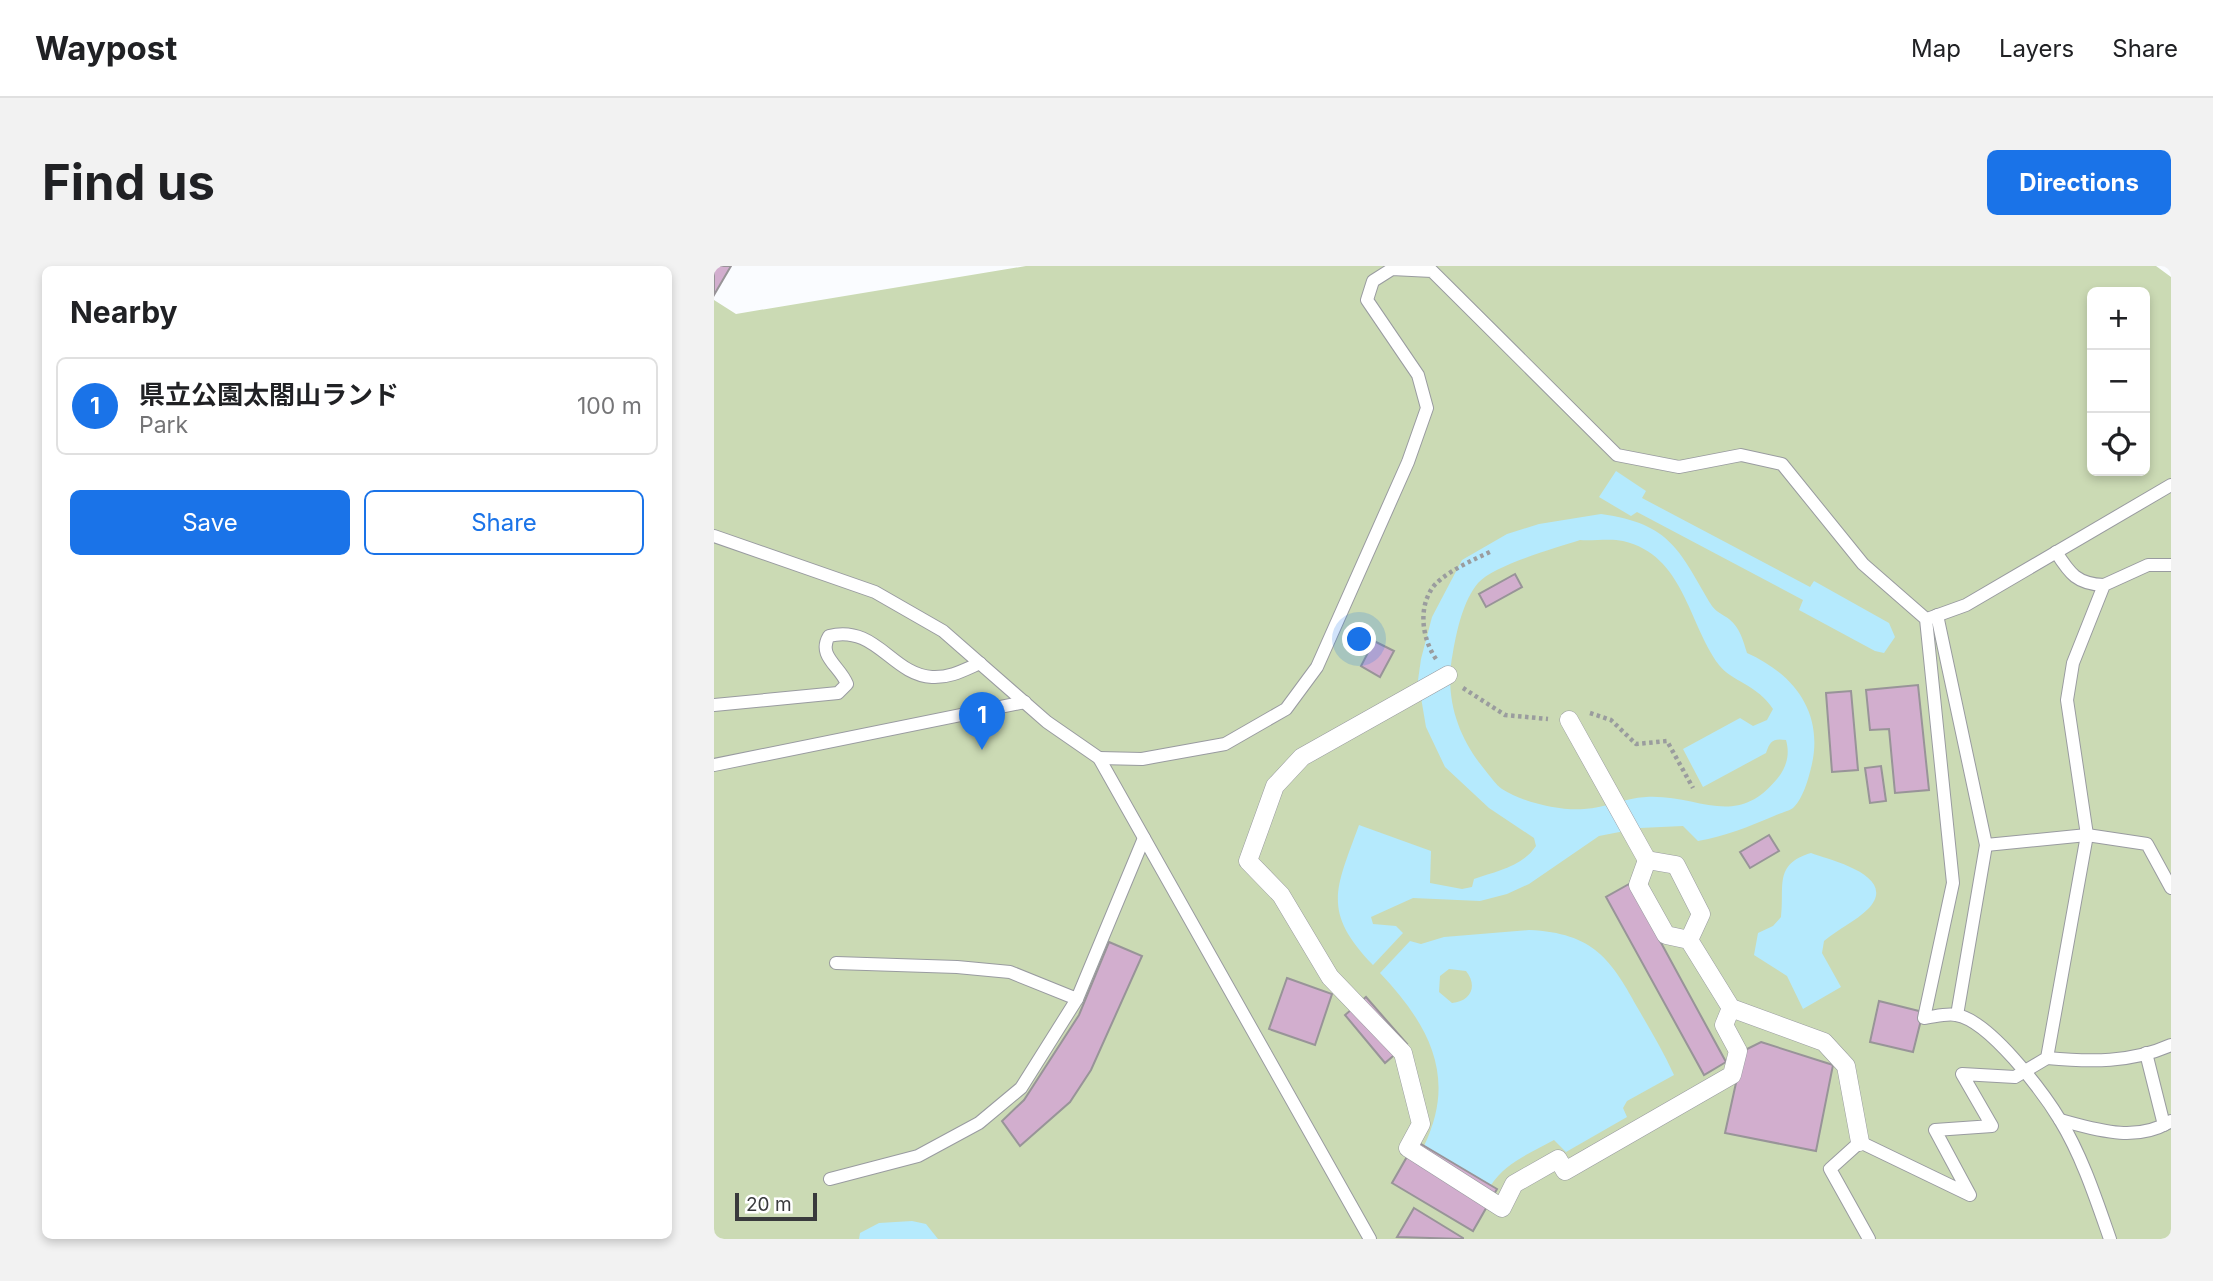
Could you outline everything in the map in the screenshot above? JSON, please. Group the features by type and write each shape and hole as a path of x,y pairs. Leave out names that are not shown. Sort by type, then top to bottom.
{"street":[{"path":"1448,675 1302,757 1275,786 1248,862 1280,895 1330,977 1403,1053 1420,1124 1408,1148 1502,1208 1514,1184 1558,1158 1564,1171 1732,1075 1738,1051 1724,1026 1731,1008"},
{"path":"1570,720 1647,860 1638,886 1667,935 1689,940 1731,1008 1824,1042 1846,1066 1860,1142"},
{"path":"1647,860 1676,865 1701,914 1689,940"}],"lane":[{"path":"1099,758 1142,759 1225,744 1286,709 1317,667 1408,462 1427,408 1419,375 1367,300 1373,281 1392,269 1432,271 1617,455 1679,467 1741,455 1782,464 1863,564 1931,617 1986,845 1957,1014"},
{"path":"1931,617 1966,605 2171,485"},
{"path":"714,537 875,592 943,631 1025,702 1099,758 1370,1239"},
{"path":"2056,552 2071,576 2085,584 2104,585 2148,565 2171,565"},
{"path":"2047,1058 2087,835 2067,700 2073,663 2104,585"},
{"path":"1931,617 1954,883 1924,1018 1957,1014 1986,1030 2023,1071 2060,1120 2091,1186 2110,1239"},
{"path":"714,705 838,693 847,684 825,655 824,644 829,636 840,633 856,634 918,675 949,676 980,663"},
{"path":"714,765 1025,702"},
{"path":"1986,845 2087,835 2147,844 2171,888"},
{"path":"831,1179 918,1156 979,1123 1021,1088 1077,999 1144,838"},
{"path":"836,963 1010,972 1077,999"},
{"path":"1869,1239 1830,1169 1860,1142 1970,1195 1935,1130 1992,1126 1962,1074 2015,1077 2047,1058 2087,1061 2125,1059 2171,1045"},
{"path":"2060,1120 2117,1134 2155,1131 2168,1123 2146,1053"}],"path":[{"path":"1492,551 1460,566 1431,589 1423,621 1425,634 1428,647 1448,675 1474,698 1505,715 1570,720 1593,712 1611,720 1636,744 1667,741 1693,788"}],"green space":[{"path":"1026,266 2156,266 2171,277 2171,1239 714,1239 714,300 736,314"}],"water":[{"path":"1616,471 1646,491 1642,498 1810,587 1814,581 1889,623 1895,637 1884,653 1875,651 1799,610 1803,600 1637,512 1631,516 1599,497"},
{"path":"1601,514 1644,525 1671,543 1712,606 1736,626 1747,653 1779,672 1802,698 1814,730 1811,768 1805,789 1790,810 1718,837 1698,841 1683,826 1640,828 1599,836 1529,884 1507,894 1480,901 1413,898 1371,917 1373,924 1396,926 1403,933 1373,965 1346,929 1338,899 1344,866 1359,825 1431,851 1430,883 1462,889 1472,887 1474,879 1516,864 1536,846 1534,838 1489,808 1445,767 1426,727 1418,680 1432,617 1462,560 1507,534 1539,524","holes":["1580,540 1623,541 1643,549 1659,560 1682,592 1708,648 1719,665 1760,694 1773,709 1767,720 1753,726 1740,718 1683,749 1703,787 1766,753 1773,741 1786,740 1788,755 1783,770 1761,794 1746,803 1731,806 1646,797 1592,808 1564,809 1530,802 1510,794 1493,780 1475,757 1455,715 1450,684 1456,634 1468,598 1478,583 1497,570"]},
{"path":"1811,853 1859,871 1875,887 1876,897 1868,909 1824,941 1822,953 1841,987 1803,1009 1787,976 1754,955 1758,933 1773,926 1781,917 1782,886 1786,870 1791,863"},
{"path":"1529,930 1551,932 1585,943 1598,952 1620,977 1674,1075 1627,1101 1623,1108 1627,1117 1566,1152 1554,1140 1511,1164 1491,1185 1424,1146 1434,1121 1438,1097 1438,1074 1433,1052 1412,1012 1380,973 1410,941 1421,944 1444,937","holes":["1449,969 1466,971 1472,982 1471,992 1459,1002 1452,1003 1439,992 1440,976"]},
{"path":"912,1221 926,1224 938,1239 859,1239 860,1233 879,1223"}],"building":[{"path":"714,266 731,266 714,295"},
{"path":"1515,574 1522,587 1486,607 1479,594"},
{"path":"1374,641 1394,651 1380,677 1361,666"},
{"path":"1918,685 1929,790 1895,793 1889,729 1870,730 1866,690"},
{"path":"1851,691 1858,770 1832,772 1826,693"},
{"path":"1881,766 1886,801 1870,803 1865,768"},
{"path":"1769,835 1779,851 1750,868 1740,852"},
{"path":"1629,884 1726,1062 1704,1075 1606,897"},
{"path":"1109,942 1142,956 1091,1070 1070,1102 1020,1146 1002,1121 1024,1100 1079,1015"},
{"path":"1287,978 1332,994 1315,1045 1269,1029"},
{"path":"1366,997 1407,1044 1385,1063 1345,1015"},
{"path":"1879,1001 1923,1012 1913,1052 1870,1042"},
{"path":"1761,1042 1833,1065 1816,1151 1725,1133 1743,1051"},
{"path":"1416,1141 1497,1189 1473,1231 1392,1183"},
{"path":"1414,1208 1463,1238 1463,1239 1397,1237"}],"place":[{"name":"県立公園太閤山ランド","path":"982,750"}]}
